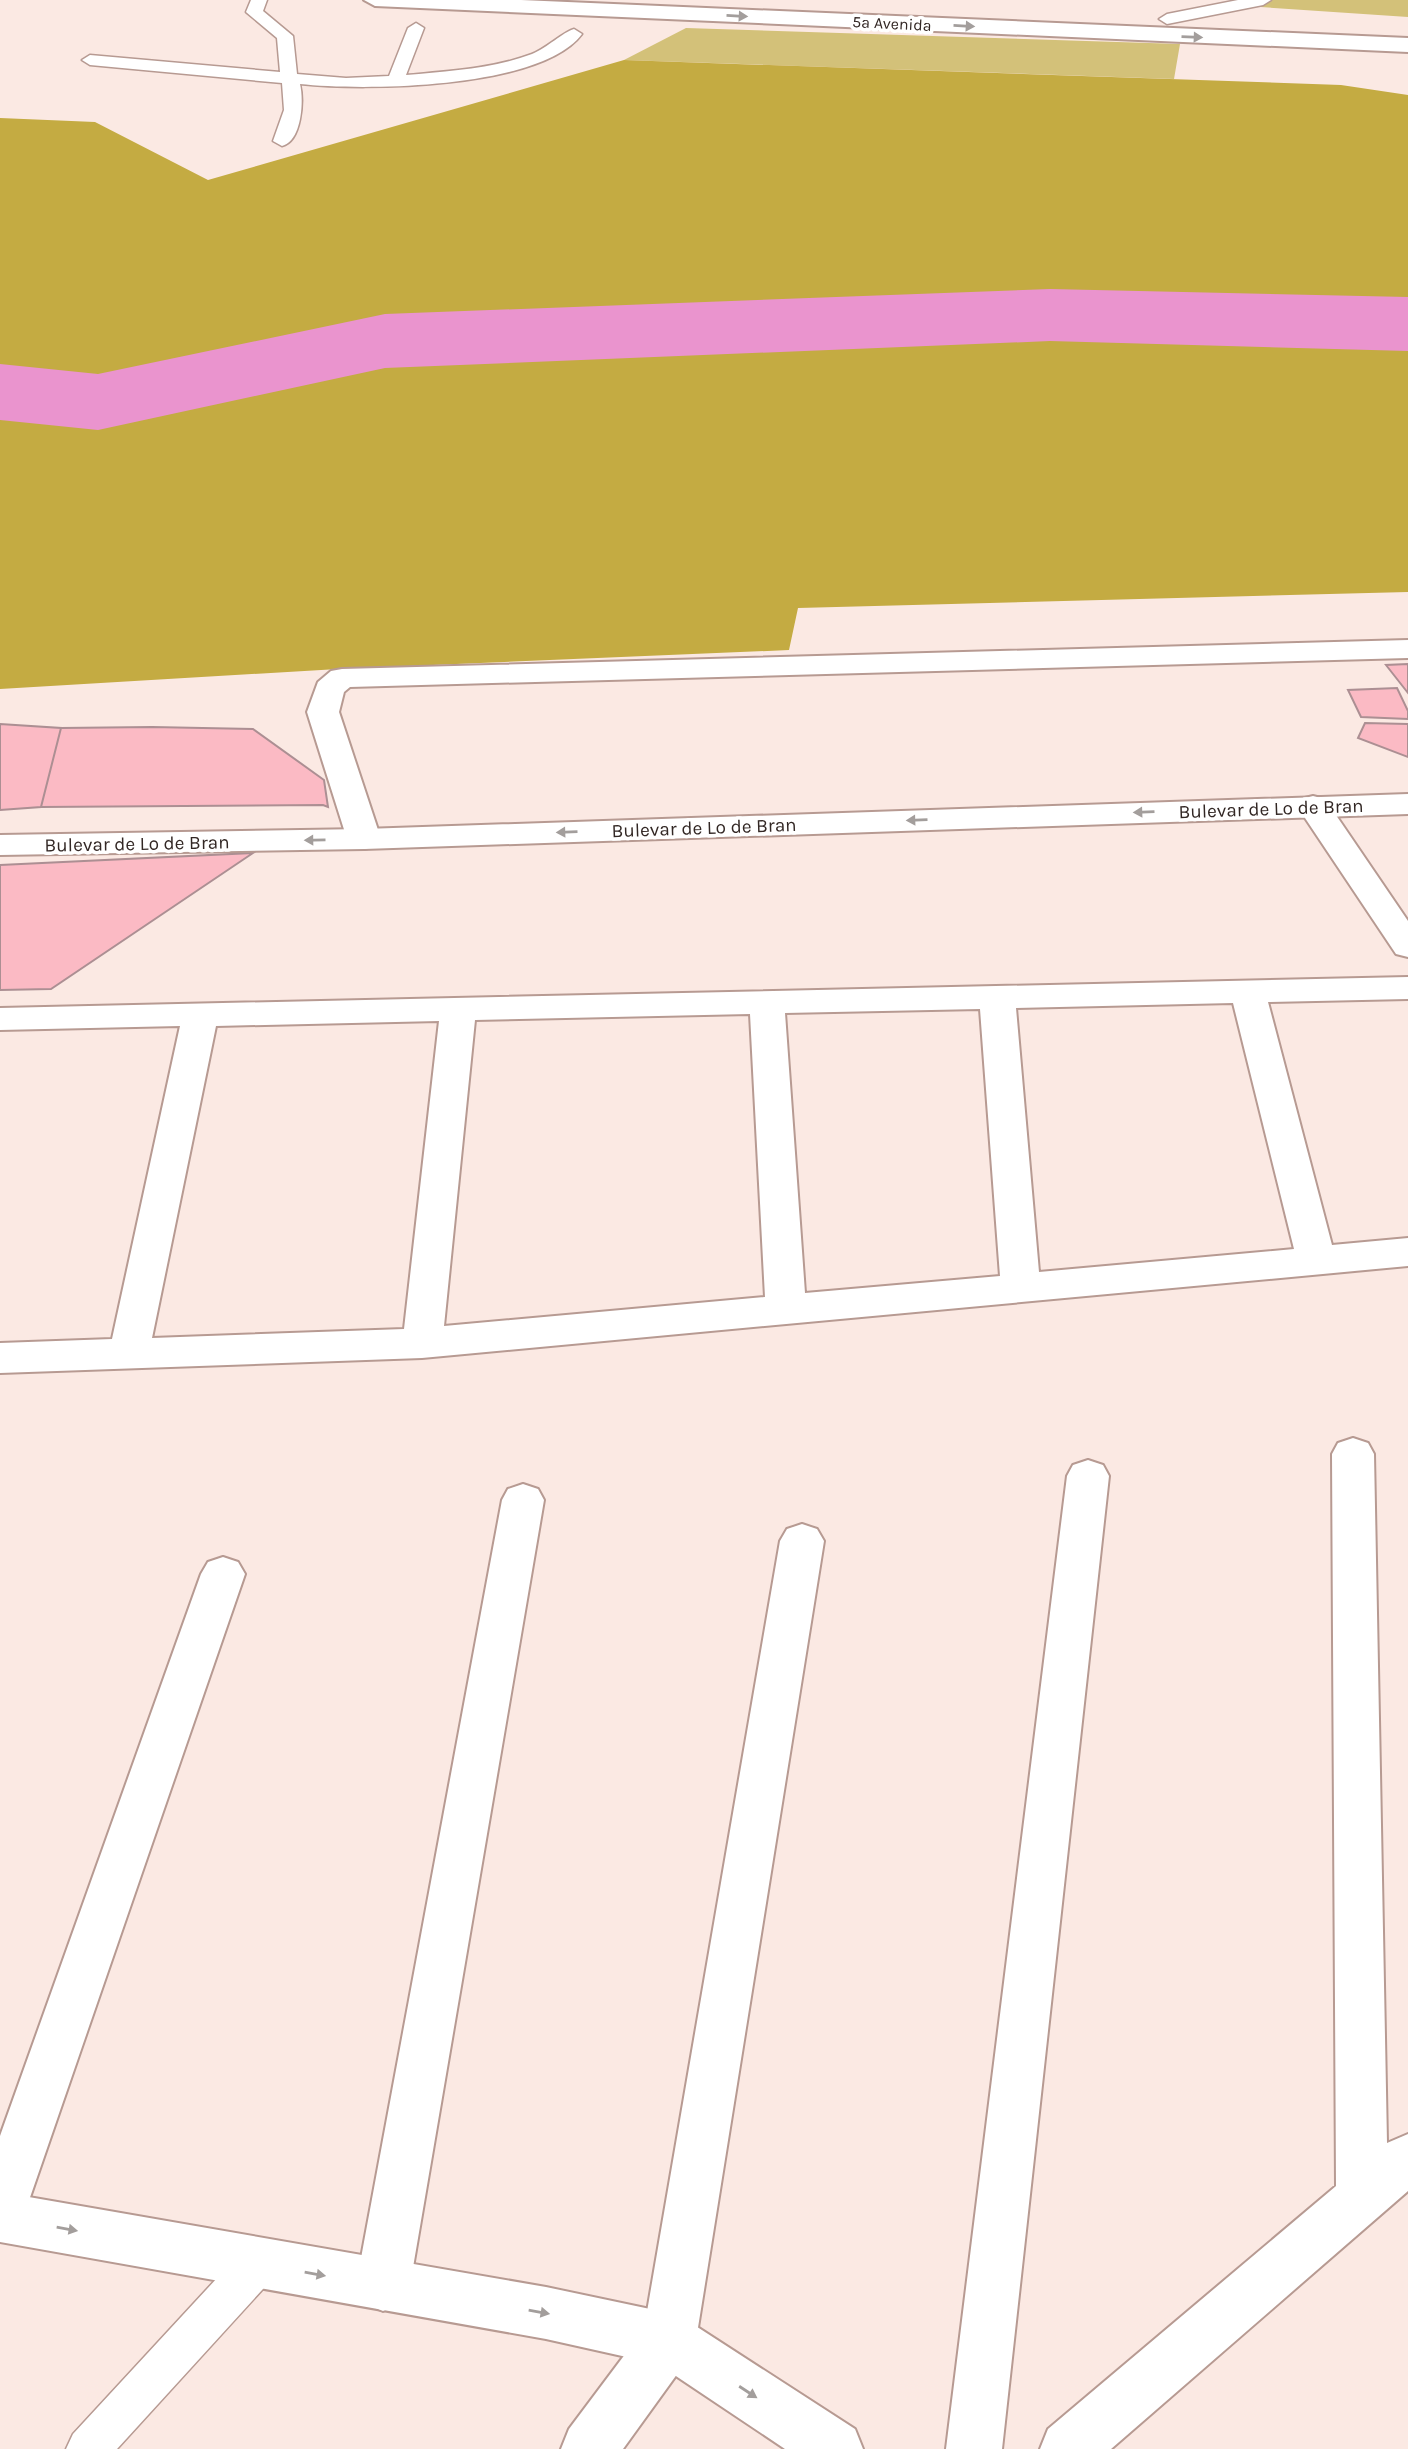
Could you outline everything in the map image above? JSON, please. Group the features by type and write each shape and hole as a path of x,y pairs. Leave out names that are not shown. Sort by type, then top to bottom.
{"street":[{"name":"5a Avenida","path":"375,0 687,7 1408,45"},
{"name":"5a Avenida","path":"761,0 888,3 1167,19 1408,28"},
{"path":"364,839 323,712 329,689 342,678 1408,649"},
{"name":"Bulevar de Lo de Bran","path":"0,845 364,839 1408,804"},
{"path":"1313,806 1408,946"},
{"path":"0,1019 1408,988"},
{"path":"1248,993 1317,1262"},
{"path":"997,998 1021,1289"},
{"path":"767,1003 786,1310"},
{"path":"422,1343 458,1009"},
{"path":"130,1354 200,1015"},
{"path":"0,1358 422,1343 1408,1252"},
{"path":"1353,1454 1363,2197"},
{"path":"974,2449 1088,1476"},
{"path":"383,2285 523,1500"},
{"path":"589,2449 669,2340 802,1541"},
{"path":"0,2209 223,1574"},
{"path":"1068,2449 1408,2158"},
{"path":"0,2217 546,2314 669,2340 835,2449"}],"lane":[{"path":"259,0 254,12 285,36 289,78 296,91 296,105 282,141"},
{"path":"1167,19 1263,0"},
{"path":"395,82 416,28"},
{"path":"90,60 352,83 395,82 460,75 548,56 569,45 574,34"},
{"path":"88,2449 258,2264"}],"shaded area":[{"path":"1256,0 1408,0 1408,17 1230,5"},
{"path":"686,28 1180,44 1174,79 624,60"},
{"path":"624,60 1341,85 1408,95 1408,592 798,608 789,650 338,669 0,689 0,118 95,122 208,180"}],"building":[{"path":"1408,664 1408,693 1386,665"},
{"path":"1397,688 1408,711 1408,719 1361,717 1348,690"},
{"path":"1365,723 1408,724 1408,757 1358,738"},
{"path":"0,724 61,728 41,807 0,810"},
{"path":"61,728 253,729 324,780 328,807 41,807"},
{"path":"253,853 51,989 0,990 0,865"}],"waterway":[{"path":"0,392 98,402 385,341 1050,315 1408,324"}]}
